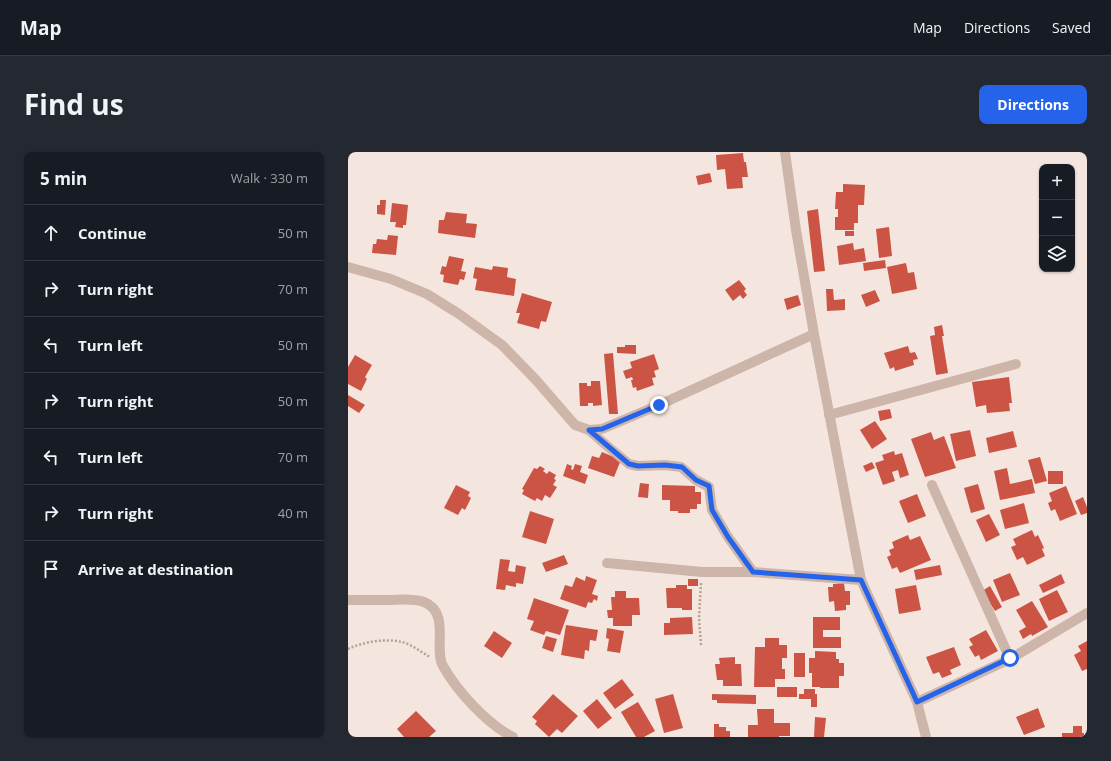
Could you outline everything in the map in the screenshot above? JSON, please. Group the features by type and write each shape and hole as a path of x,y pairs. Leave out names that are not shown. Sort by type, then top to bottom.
{"street":[{"path":"785,152 796,230 814,334 861,580 917,702 926,737"},
{"path":"349,269 391,279 427,294 459,314 502,345 536,380 575,425 589,430 629,464 638,466 665,465 682,467 696,480 709,486 712,510 728,537 753,572"},
{"path":"589,430 602,429 814,334"},
{"path":"829,415 1016,364"},
{"path":"932,485 1010,658"},
{"path":"607,563 702,572 753,572 861,580"},
{"path":"348,600 408,599 424,602 434,610 440,626 442,664 462,693 503,732 513,737"},
{"path":"917,702 1010,658 1087,614"}],"path":[{"path":"701,645 699,618 702,572"},
{"path":"348,649 354,646 382,640 402,642 442,664"}],"building":[{"path":"743,153 748,177 742,177 743,188 727,189 725,169 717,170 716,155"},
{"path":"710,173 712,182 698,185 696,176"},
{"path":"843,184 865,185 864,205 858,205 858,223 854,223 854,230 835,230 835,217 838,217 838,209 835,209 836,192 843,192"},
{"path":"380,200 386,200 385,215 377,214 377,205 380,205"},
{"path":"392,203 408,205 406,225 403,225 403,228 395,227 396,222 390,222"},
{"path":"818,209 825,271 814,272 807,211"},
{"path":"446,212 467,214 466,223 477,224 475,238 438,233 439,220 444,220"},
{"path":"889,227 892,256 879,258 876,229"},
{"path":"845,231 854,231 854,236 845,236"},
{"path":"388,235 398,236 396,255 372,253 373,244 376,244 377,239 387,240"},
{"path":"853,243 854,250 864,248 866,261 839,265 837,246"},
{"path":"449,256 464,259 461,271 466,272 464,280 460,279 458,285 443,282 444,275 440,274 442,266 446,267"},
{"path":"885,260 886,268 864,271 863,263"},
{"path":"906,263 908,273 914,272 917,289 892,294 887,267"},
{"path":"493,266 508,268 507,277 516,279 514,296 475,290 477,279 473,278 475,267 492,270"},
{"path":"739,280 746,289 744,291 747,295 743,299 740,295 733,301 725,290"},
{"path":"826,289 833,289 834,300 845,299 845,310 827,311"},
{"path":"875,290 880,301 866,307 861,295"},
{"path":"522,293 552,302 546,322 541,321 539,329 517,323 520,313 516,313"},
{"path":"798,295 801,305 787,310 784,299"},
{"path":"942,325 944,336 942,336 948,373 936,375 930,336 935,335 934,327"},
{"path":"625,345 636,345 636,354 617,353 617,347 625,347"},
{"path":"908,346 910,353 915,352 918,359 913,360 914,365 895,371 894,367 890,369 884,353"},
{"path":"613,353 618,414 609,414 604,354"},
{"path":"654,354 659,369 654,371 656,377 652,378 654,385 637,391 636,387 633,388 631,380 633,380 632,377 626,379 623,371 632,368 630,362"},
{"path":"355,355 372,365 365,377 367,379 361,391 348,384 348,367"},
{"path":"1009,377 1012,403 1009,403 1010,411 987,413 986,405 976,407 972,382"},
{"path":"591,381 600,381 602,405 593,406 593,403 588,403 588,406 580,406 579,383 587,383 587,386 591,386"},
{"path":"348,395 365,405 359,413 348,406"},
{"path":"890,409 892,418 880,421 878,411"},
{"path":"875,421 887,439 872,449 860,430"},
{"path":"970,430 976,456 956,461 950,434"},
{"path":"1013,431 1017,447 989,453 986,438"},
{"path":"931,432 934,440 944,436 956,468 925,477 911,439"},
{"path":"894,451 895,455 902,453 909,475 900,478 898,470 892,472 895,481 883,485 875,463 884,460 882,455"},
{"path":"602,452 621,460 614,477 588,468 592,456 599,458"},
{"path":"1040,457 1047,481 1035,484 1028,460"},
{"path":"872,462 875,468 866,472 863,466"},
{"path":"567,464 572,466 571,469 573,470 575,464 582,466 580,472 588,475 585,484 563,476"},
{"path":"540,466 545,469 543,471 547,474 549,471 556,475 554,479 556,480 553,485 557,487 550,498 545,495 542,501 537,498 535,501 522,494 524,490 522,489 534,468 537,469"},
{"path":"1007,468 1010,484 1032,479 1035,493 1000,500 994,471"},
{"path":"1048,471 1063,471 1063,484 1048,484"},
{"path":"640,483 649,484 648,498 638,497"},
{"path":"978,484 985,509 971,513 964,488"},
{"path":"456,485 470,492 468,496 471,498 465,510 462,508 458,515 444,508"},
{"path":"662,485 695,486 695,492 701,492 701,504 697,504 697,509 690,509 690,513 670,511 670,500 662,500"},
{"path":"1066,486 1077,514 1060,521 1055,509 1051,511 1048,503 1052,501 1049,493"},
{"path":"917,494 926,516 908,523 899,501"},
{"path":"1083,497 1087,507 1087,513 1081,515 1075,501"},
{"path":"1024,503 1029,523 1005,529 1000,510"},
{"path":"530,511 554,519 546,544 522,537"},
{"path":"989,514 1000,535 986,542 976,520"},
{"path":"1032,530 1035,537 1038,535 1044,548 1042,549 1045,556 1027,565 1023,557 1017,560 1011,547 1016,545 1013,539"},
{"path":"908,535 910,540 920,536 931,560 900,573 897,567 892,569 887,557 891,555 889,550 894,548 892,542"},
{"path":"564,555 568,564 546,572 542,563"},
{"path":"500,559 510,560 508,571 515,572 516,565 526,567 523,584 516,583 516,587 506,585 505,590 496,589"},
{"path":"940,565 942,575 916,580 914,570"},
{"path":"1010,573 1020,595 1002,602 993,580"},
{"path":"1061,574 1065,583 1043,593 1039,585"},
{"path":"586,576 597,580 592,594 598,596 597,601 594,599 592,603 588,602 586,608 560,599 565,585 572,587 576,577 585,581"},
{"path":"688,579 698,579 698,586 688,586"},
{"path":"844,583 845,591 850,591 850,605 846,605 846,610 835,611 834,601 829,602 828,587 833,587 833,584"},
{"path":"676,585 687,585 687,589 692,589 692,610 667,608 666,588 676,588"},
{"path":"916,585 921,610 899,614 895,589"},
{"path":"990,586 1002,607 995,611 982,591"},
{"path":"1057,590 1068,612 1049,621 1039,599"},
{"path":"615,591 626,591 626,598 639,598 640,615 632,615 632,626 613,626 613,618 608,618 607,610 612,610 611,597 615,597"},
{"path":"534,598 569,610 560,635 546,631 544,635 530,630 534,621 527,619"},
{"path":"1032,601 1048,627 1023,639 1019,631 1026,627 1016,610"},
{"path":"692,617 693,634 664,635 664,623 670,623 670,618"},
{"path":"813,617 840,617 840,630 823,630 823,637 841,637 841,648 813,648"},
{"path":"566,625 598,630 596,641 590,640 589,651 585,650 584,659 561,655"},
{"path":"607,628 624,631 620,653 607,651 609,639 606,638"},
{"path":"986,630 998,651 981,660 979,655 975,657 969,647 973,645 969,639"},
{"path":"494,631 512,643 502,658 484,646"},
{"path":"546,636 557,639 553,652 542,648"},
{"path":"765,638 779,638 779,645 787,645 787,658 782,658 782,669 785,669 785,679 775,679 775,687 754,687 755,647 765,647"},
{"path":"1087,641 1087,669 1082,671 1074,655 1081,651 1078,646"},
{"path":"954,647 961,665 950,670 952,674 942,678 939,672 933,674 926,657"},
{"path":"815,651 836,652 836,659 839,659 839,663 844,663 844,676 839,676 839,688 812,687 812,673 809,673 809,658 815,658"},
{"path":"794,653 805,653 805,677 794,677"},
{"path":"735,657 735,664 741,664 742,686 723,686 723,680 717,680 715,664 720,664 719,658"},
{"path":"622,679 634,695 615,709 603,693"},
{"path":"777,687 797,687 797,697 777,697"},
{"path":"804,689 815,689 815,694 817,694 817,707 811,707 811,699 799,699 799,694 804,694"},
{"path":"553,694 578,716 562,733 557,729 549,737 535,724 537,721 532,717"},
{"path":"673,694 683,728 664,733 655,699"},
{"path":"712,694 756,695 756,704 717,703 717,700 712,700"},
{"path":"597,699 612,718 598,729 583,711"},
{"path":"638,702 655,731 644,737 636,737 621,712"},
{"path":"1038,708 1045,727 1024,735 1016,717"},
{"path":"757,709 774,709 774,723 790,723 790,736 748,737 748,725 758,725"},
{"path":"416,711 436,731 429,737 404,737 397,729"},
{"path":"815,717 826,718 824,737 814,737"},
{"path":"714,724 719,724 719,727 726,727 726,731 730,731 730,737 714,737"},
{"path":"1073,726 1082,726 1082,733 1084,733 1084,737 1062,737 1062,733 1073,733"}],"route":[{"path":"659,405 602,429 589,430 629,464 638,466 665,465 682,467 696,480 709,486 712,510 728,537 753,572 861,580 917,702 1010,658"}]}
